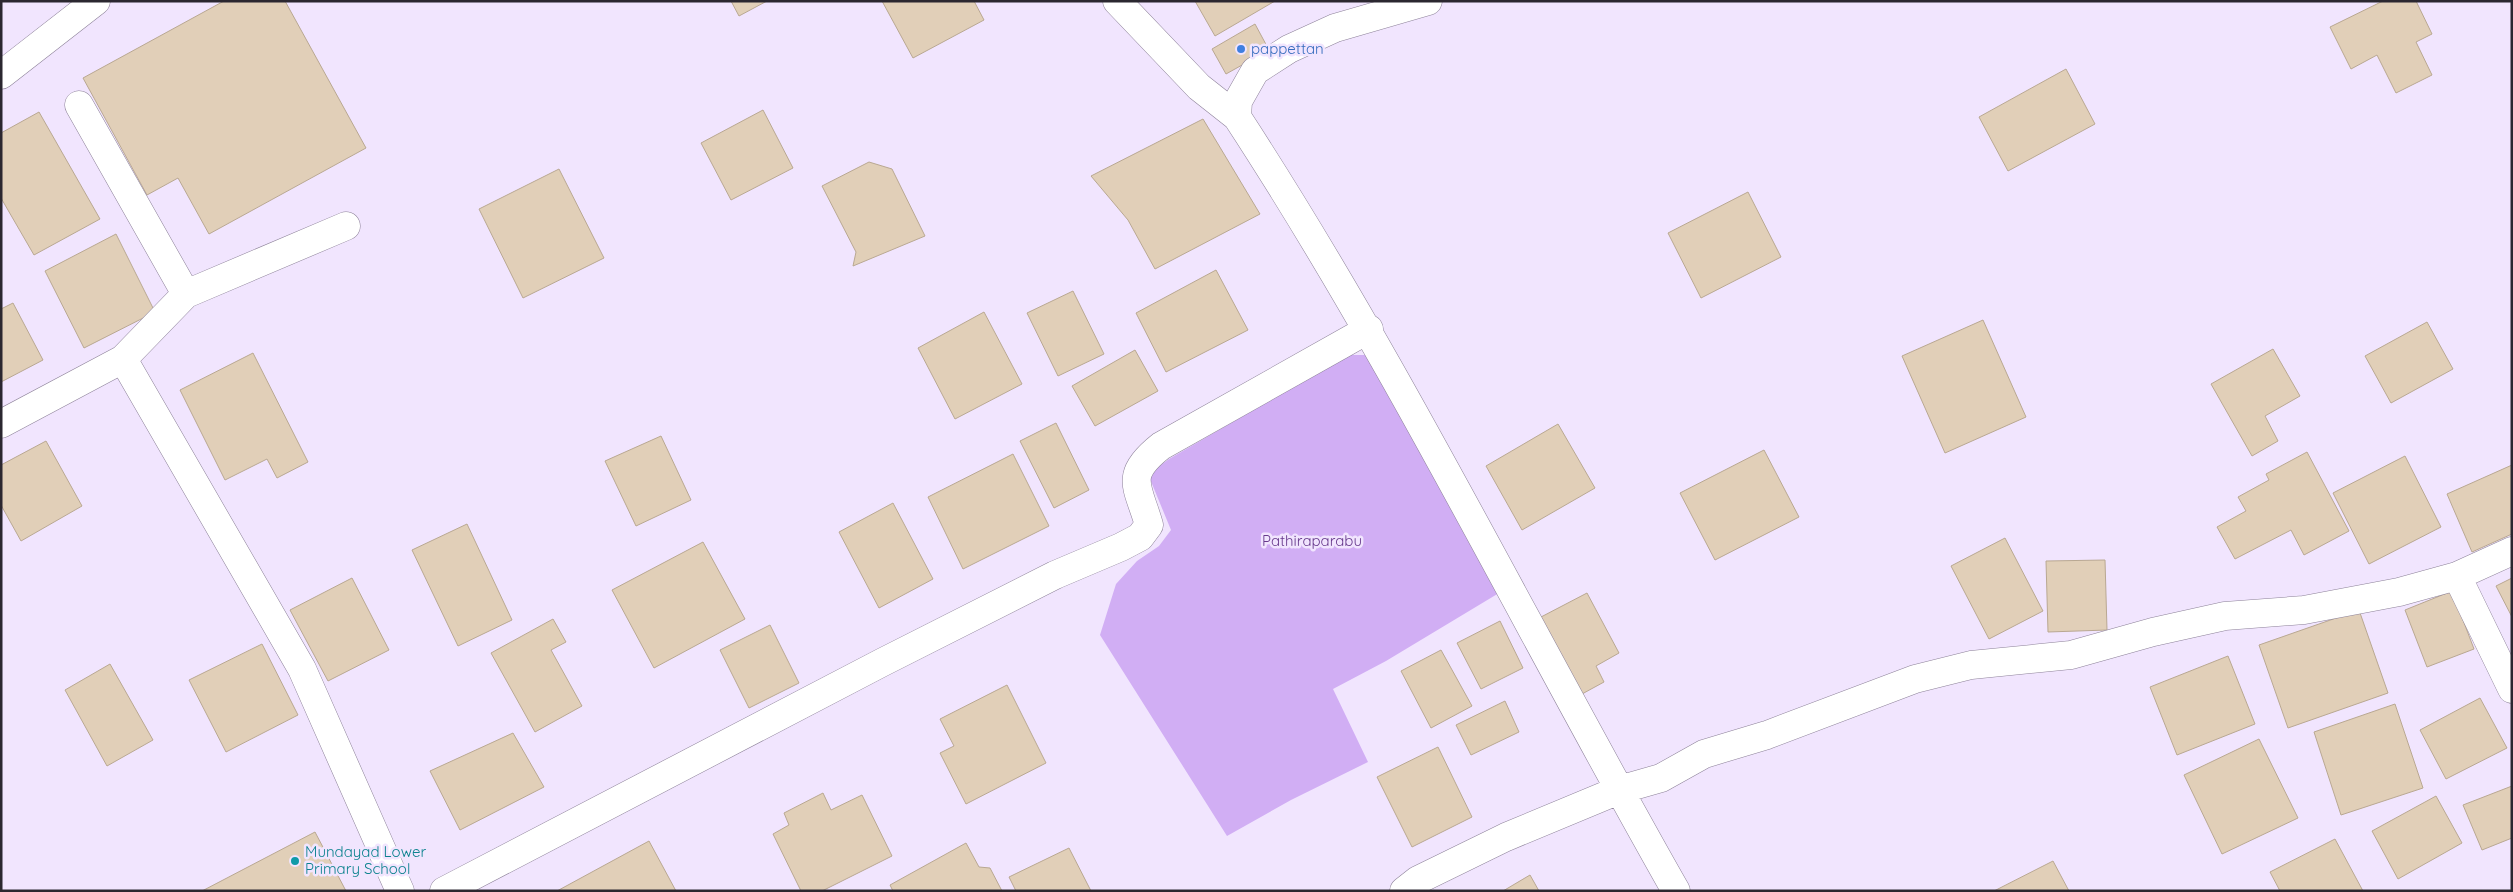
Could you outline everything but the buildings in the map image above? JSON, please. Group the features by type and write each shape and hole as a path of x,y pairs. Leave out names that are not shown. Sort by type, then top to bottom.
{"street":[{"path":"1,75 96,1"},
{"path":"1117,1 1199,87 1236,116 1369,329 1619,790 1676,891"},
{"path":"1236,116 1238,101 1256,71 1289,49 1335,28 1428,1"},
{"path":"79,105 186,294"},
{"path":"1,424 123,359 186,294 346,226"},
{"path":"444,891 892,657 1055,575 1140,537 1149,525 1138,495 1135,479 1150,455 1161,446 1369,329"},
{"path":"123,359 302,669 400,891"},
{"path":"1404,891 1418,880 1506,837 1619,790 1661,778 1704,754 1767,735 1915,679 1971,664 2071,655 2153,632 2225,616 2304,610 2399,592 2457,576 2512,551"},
{"path":"2457,576 2512,689"}],"green space":[{"name":"Pathiraparabu","path":"1348,355 1367,355 1499,593 1386,661 1333,689 1368,762 1291,800 1227,836 1100,635 1116,584 1137,561 1159,546 1171,530 1150,479 1157,468 1169,459"}],"place":[{"name":"pappettan","path":"1241,49"},
{"name":"Mundayad Lower Primary School","path":"295,861"}]}
